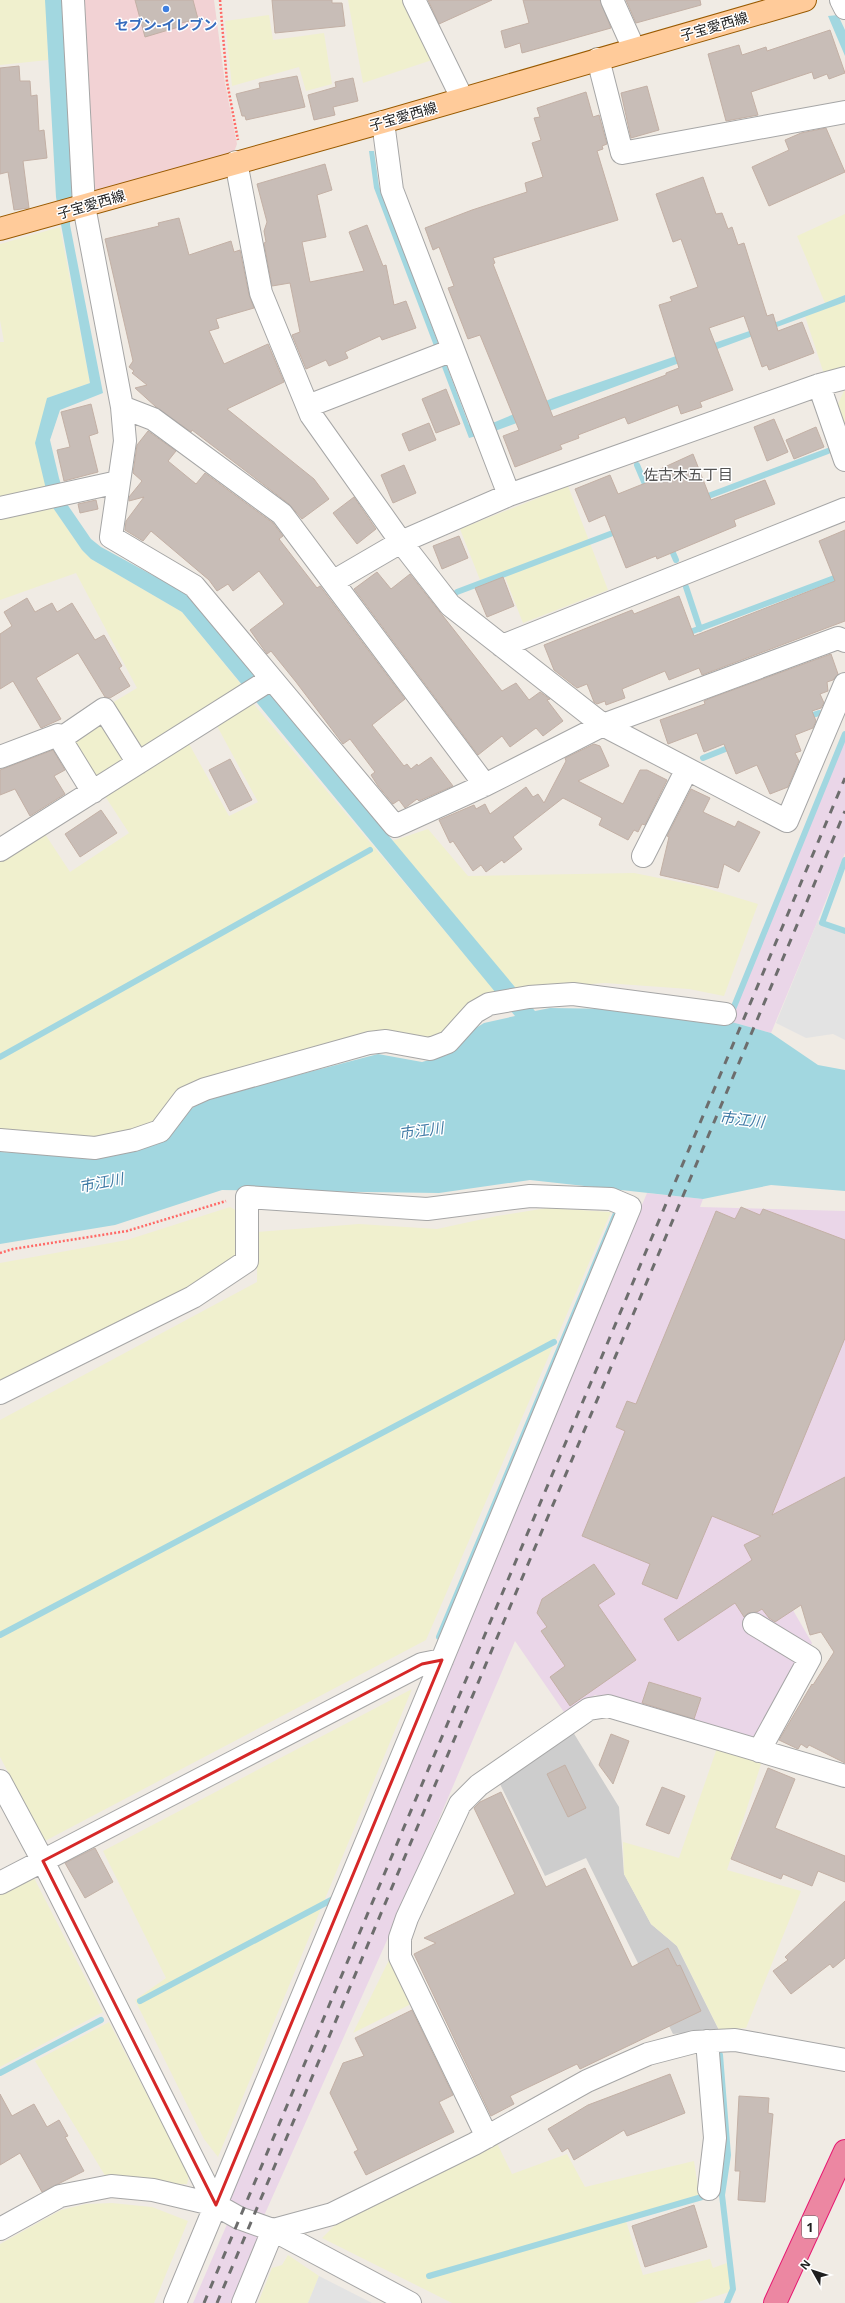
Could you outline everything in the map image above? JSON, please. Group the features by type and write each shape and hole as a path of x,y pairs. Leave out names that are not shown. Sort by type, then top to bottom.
{"highway":[{"name":"1","path":"775,2303 845,2151"}],"main road":[{"name":"子宝愛西線","path":"0,229 239,161 384,122 634,49 781,3 805,0"}],"street":[{"path":"73,0 71,209 122,407 124,441 111,537 194,586 269,681 394,826 485,785 603,725 838,638 845,641"},
{"path":"414,0 462,98"},
{"path":"612,0 634,49"},
{"path":"841,0 845,8"},
{"path":"598,59 622,153 845,112"},
{"path":"384,122 392,190 444,354 484,430 509,495"},
{"path":"239,161 261,293 311,415 401,542 450,605 603,725 787,821 845,684"},
{"path":"308,406 444,354"},
{"path":"334,581 401,542 509,495 845,378"},
{"path":"819,386 845,460"},
{"path":"122,407 152,419 282,514 334,581 485,785"},
{"path":"0,508 44,496 118,482"},
{"path":"502,646 845,509"},
{"path":"0,850 269,681"},
{"path":"60,739 104,709 138,763"},
{"path":"0,757 58,735 93,792"},
{"path":"643,856 687,769"},
{"path":"0,1140 95,1148 134,1140 160,1131 185,1098 205,1089 369,1043 386,1041 430,1049 448,1042 475,1012 489,1004 529,997 573,994 725,1014"},
{"path":"0,1394 193,1297 247,1261 247,1197 427,1209 530,1196 611,1199 630,1207 175,2303"},
{"path":"754,1624 810,1658 759,1751"},
{"path":"0,1883 422,1664 442,1660"},
{"path":"487,2137 400,1957 400,1938 407,1918 460,1804 479,1784 589,1709 608,1706 845,1776"},
{"path":"0,1781 43,1861 216,2205"},
{"path":"273,2230 332,2214 487,2137 587,2081 648,2054 694,2042 735,2040 845,2060"},
{"path":"707,2041 715,2138 709,2190"},
{"path":"0,2229 60,2196 111,2186 153,2190 216,2205 239,2218 273,2230 410,2303"},
{"path":"243,2303 273,2230"}],"path":[{"path":"220,0 228,82 239,161"},
{"path":"0,1253 13,1249 127,1231 219,1202 247,1197"}],"highlighted area":[{"path":"442,1660 216,2205 43,1861 422,1664"}],"shaded area":[{"path":"81,0 214,0 225,83 237,144 234,152 96,192 91,186"},
{"path":"845,735 845,853 818,920 771,1033 728,1021"},
{"path":"818,920 845,929 845,1040 833,1034 806,1038 776,1023"},
{"path":"647,1193 703,1199 700,1207 845,1211 845,1550 779,1586 812,1643 756,1740 595,1695 566,1715 515,1641 392,1929 263,2218 262,2236 234,2303 193,2303 228,2222 229,2195"},
{"path":"573,1732 619,1807 624,1874 651,1924 677,1946 719,2030 673,2034 586,1858 545,1876 500,1784"},
{"path":"319,2276 372,2303 308,2303"}],"green space":[{"path":"0,0 46,0 48,60 0,65"},
{"path":"348,0 403,0 432,60 363,83"},
{"path":"269,15 273,40 324,33 332,84 306,91 299,67 232,86 225,21"},
{"path":"845,214 845,295 825,303 797,236"},
{"path":"60,227 90,383 47,398 46,491 0,502 0,342 4,342 0,320 0,244"},
{"path":"845,302 845,369 824,374 805,316"},
{"path":"845,391 845,428 837,406"},
{"path":"568,486 608,590 523,623 503,572 480,580 460,529"},
{"path":"49,502 82,550 91,559 182,612 244,688 149,751 135,750 107,706 137,688 76,573 0,600 0,514"},
{"path":"252,702 495,991 473,1001 445,1036 199,1085 155,1125 94,1143 0,1133 0,860 45,834 70,872 129,833 105,796 188,742 229,816 258,802 216,724"},
{"path":"103,716 127,756 99,784 68,741"},
{"path":"428,829 468,876 634,873 699,886 758,904 724,996 689,989 605,983 516,989 392,841"},
{"path":"230,1207 239,1212 240,1255 222,1270 0,1382 0,1263 127,1240"},
{"path":"547,1208 611,1212 426,1640 45,1841 0,1757 0,1420 257,1282 257,1232 359,1224 437,1229 497,1216"},
{"path":"412,1689 218,2157 204,2139 135,2000 166,1978 103,1851"},
{"path":"717,1748 762,1761 727,1870 801,1891 746,2028 719,2030 677,1946 651,1924 624,1874 623,1842 679,1858"},
{"path":"33,1876 103,2012 0,2067 0,1893"},
{"path":"390,1958 411,2004 353,2033"},
{"path":"109,2022 189,2175 187,2184 165,2184 106,2177 35,2061"},
{"path":"495,2139 512,2174 567,2154 585,2187 694,2161 700,2199 626,2221 643,2275 710,2259 713,2268 727,2263 732,2291 695,2303 452,2303 322,2238 336,2224"},
{"path":"112,2203 152,2207 188,2221 154,2303 0,2303 0,2244 61,2210 86,2204"},
{"path":"288,2255 319,2276 308,2303 258,2303 272,2268 282,2265"}],"water":[{"name":"市江川","path":"45,0 65,0 75,187 71,199 70,225 103,393 60,410 50,440 67,504 91,539 101,547 187,594 535,1011 550,1008 615,1009 728,1021 771,1033 818,1065 845,1070 845,1191 771,1185 703,1199 530,1180 439,1193 222,1190 115,1225 0,1244 0,1152 92,1156 186,1113 203,1100 378,1054 422,1062 447,1055 471,1031 484,1023 515,1016 182,612 91,559 82,550 49,502 35,443 47,398 90,383 56,197"},
{"path":"838,15 845,30 845,56 828,16"},
{"path":"369,151 374,151 379,186 469,425 495,422 553,398 779,321 845,295 845,302 495,431 469,438 374,188"}],"building":[{"name":"セブン-イレブン","path":"135,0 193,0 198,19 181,23 182,26 145,37"},
{"path":"272,0 332,0 332,3 342,3 345,26 275,33"},
{"path":"428,0 492,0 439,24"},
{"path":"523,0 600,0 611,28 522,53 520,43 505,48 501,31 529,23"},
{"path":"626,0 700,0 701,5 636,23"},
{"path":"830,30 845,73 829,79 827,74 814,79 812,72 751,92 758,115 726,121 708,54 739,45 742,55 766,47 767,51"},
{"path":"19,66 20,81 30,81 31,96 37,95 39,131 44,130 47,158 23,161 29,208 14,210 8,172 0,174 0,68"},
{"path":"297,76 305,107 246,120 245,116 242,116 236,94 260,88 259,83"},
{"path":"353,78 358,101 333,107 335,115 314,120 308,95 336,87 335,82"},
{"path":"647,86 659,130 631,138 621,93"},
{"path":"586,92 593,117 599,115 607,144 602,146 603,149 597,151 618,220 493,258 495,263 493,264 553,417 666,375 666,373 679,368 659,305 672,301 670,297 698,287 681,239 673,242 656,194 703,177 716,214 722,213 728,229 732,227 738,245 744,243 767,316 773,314 778,331 802,322 814,353 769,370 767,365 762,367 744,316 709,328 733,390 700,402 702,407 681,414 678,405 628,424 625,417 578,435 579,438 560,445 562,449 515,467 503,436 519,430 480,335 468,339 448,288 454,286 439,247 433,250 425,228 472,210 527,192 525,183 543,177 532,143 541,140 534,118 540,117 537,108"},
{"path":"826,128 845,172 769,206 752,167 789,150 785,140 801,133"},
{"path":"325,164 332,190 317,195 326,237 302,242 310,282 364,271 349,232 367,225 383,266 386,265 394,305 406,301 416,328 382,340 380,336 345,352 348,358 329,366 326,360 306,369 292,335 300,332 290,283 272,286 264,243 266,242 264,231 267,222 257,184"},
{"path":"179,218 189,255 231,241 234,252 240,250 249,295 254,308 216,319 219,328 209,331 224,364 268,344 284,382 227,409 314,479 329,499 302,519 289,504 192,430 191,432 156,407 135,388 147,385 132,373 134,371 129,367 133,361 105,239 159,226 158,223"},
{"path":"446,389 460,424 436,433 422,399"},
{"path":"91,404 98,433 89,436 98,472 64,481 57,450 70,447 61,412"},
{"path":"774,419 788,452 767,461 754,427"},
{"path":"429,423 436,440 409,451 402,434"},
{"path":"816,427 824,447 794,459 786,440"},
{"path":"148,431 176,451 168,461 196,484 205,473 273,523 283,536 279,539 317,588 320,586 405,699 372,725 404,766 407,764 411,769 417,764 418,766 431,757 453,786 419,801 417,799 405,808 399,800 393,804 371,775 375,772 350,739 343,744 271,651 267,654 250,630 284,604 259,571 233,591 228,584 217,591 209,580 151,531 143,541 125,530 126,521 144,497 129,501 129,497 142,481 133,473 137,445"},
{"path":"693,454 711,500 765,480 775,504 734,520 736,526 657,559 656,556 626,568 605,515 589,522 575,489 610,475 618,494 648,482 645,476"},
{"path":"404,465 416,493 393,503 381,475"},
{"path":"354,497 376,529 357,544 333,513"},
{"path":"96,500 98,509 80,513 78,504"},
{"path":"845,530 845,621 702,675 699,668 669,680 665,671 622,689 625,698 606,705 605,701 597,704 594,702 587,684 577,688 554,670 544,645 632,610 634,614 679,596 694,636 835,581 819,541"},
{"path":"459,536 468,558 442,569 433,546"},
{"path":"377,572 391,589 410,574 502,691 516,683 529,700 540,692 550,699 547,700 563,721 543,736 536,728 510,747 502,736 478,755 354,589"},
{"path":"503,577 514,606 487,617 475,588"},
{"path":"27,598 35,612 52,603 57,612 72,603 95,640 104,635 122,666 119,668 130,686 110,698 105,697 78,653 36,678 61,719 41,728 13,681 0,689 0,634 12,626 4,612"},
{"path":"831,654 838,674 833,680 827,682 828,691 820,694 824,703 821,708 812,711 816,721 813,728 795,735 801,751 795,753 799,761 788,787 770,794 757,765 736,774 724,744 704,752 697,733 668,744 660,720 705,704 704,701 711,698"},
{"path":"594,744 600,746 609,766 578,781 623,804 640,770 647,770 667,780 645,825 642,824 638,832 634,830 628,840 599,825 602,818 563,798 513,837 522,849 504,863 502,860 486,872 481,865 473,871 453,841 450,843 439,820 474,805 476,809 485,804 490,814 526,787 533,797 538,794 544,803 566,761 565,758"},
{"path":"53,750 65,770 54,776 65,794 30,816 15,789 0,795 0,770"},
{"path":"230,759 252,800 230,811 209,770"},
{"path":"691,789 710,798 703,812 735,827 738,821 760,832 739,872 724,864 718,888 660,875 669,837 667,836"},
{"path":"101,810 117,833 80,857 65,834"},
{"path":"741,1207 760,1215 763,1209 845,1240 845,1338 772,1515 845,1477 845,1763 809,1745 807,1748 801,1744 798,1749 779,1740 812,1684 813,1685 834,1652 821,1632 810,1635 801,1605 775,1622 769,1618 762,1609 757,1612 748,1613 744,1617 735,1603 678,1641 664,1619 752,1560 744,1545 761,1536 712,1516 677,1599 642,1584 650,1564 582,1536 625,1431 616,1427 627,1401 636,1404 716,1211 735,1219"},
{"path":"594,1564 615,1594 598,1605 636,1660 570,1706 550,1677 565,1666 541,1631 547,1627 537,1613 542,1599"},
{"path":"649,1682 701,1698 694,1719 642,1703"},
{"path":"611,1734 629,1741 613,1784 599,1765"},
{"path":"565,1765 586,1808 568,1817 547,1774"},
{"path":"768,1768 795,1779 775,1828 845,1856 845,1882 818,1871 812,1886 783,1874 781,1879 731,1859"},
{"path":"662,1787 685,1796 669,1834 646,1825"},
{"path":"501,1792 546,1887 585,1868 632,1967 668,1948 677,1966 680,1965 701,2011 580,2069 577,2064 510,2096 514,2104 491,2116 414,1954 436,1943 424,1938 515,1894 474,1808 480,1802"},
{"path":"95,1848 113,1882 85,1898 65,1863"},
{"path":"845,1901 845,1958 833,1968 830,1964 791,1994 773,1971 788,1960 785,1957"},
{"path":"412,2010 453,2095 439,2102 454,2132 366,2175 354,2152 358,2150 330,2093 343,2063 364,2056 355,2038"},
{"path":"670,2074 685,2113 627,2136 624,2130 574,2160 568,2148 562,2152 548,2129 588,2105"},
{"path":"0,2094 12,2116 34,2104 47,2127 59,2120 68,2136 65,2137 84,2171 42,2192 20,2153 0,2165"},
{"path":"739,2096 769,2098 768,2113 773,2114 765,2202 738,2200 740,2171 735,2171"},
{"path":"694,2205 707,2247 645,2267 632,2226"}],"waterway":[{"path":"703,498 828,451"},
{"path":"637,465 648,491"},
{"path":"457,592 618,531"},
{"path":"670,546 676,560"},
{"path":"685,634 845,574"},
{"path":"686,587 700,629"},
{"path":"807,717 819,713"},
{"path":"731,1014 845,734"},
{"path":"703,758 733,746"},
{"path":"0,1057 370,850"},
{"path":"845,860 822,923 845,931"},
{"path":"439,1637 617,1211"},
{"path":"0,1635 554,1342"},
{"path":"140,2001 333,1899"},
{"path":"0,2073 101,2020"},
{"path":"720,2055 728,2155 722,2195 733,2289 727,2303"},
{"path":"429,2276 702,2197"}],"railway":[{"path":"204,2303 845,778"},
{"path":"217,2303 845,811"}],"place":[{"name":"セブン-イレブン","path":"166,9"}],"district":[{"name":"佐古木五丁目","path":"688,474"}]}
